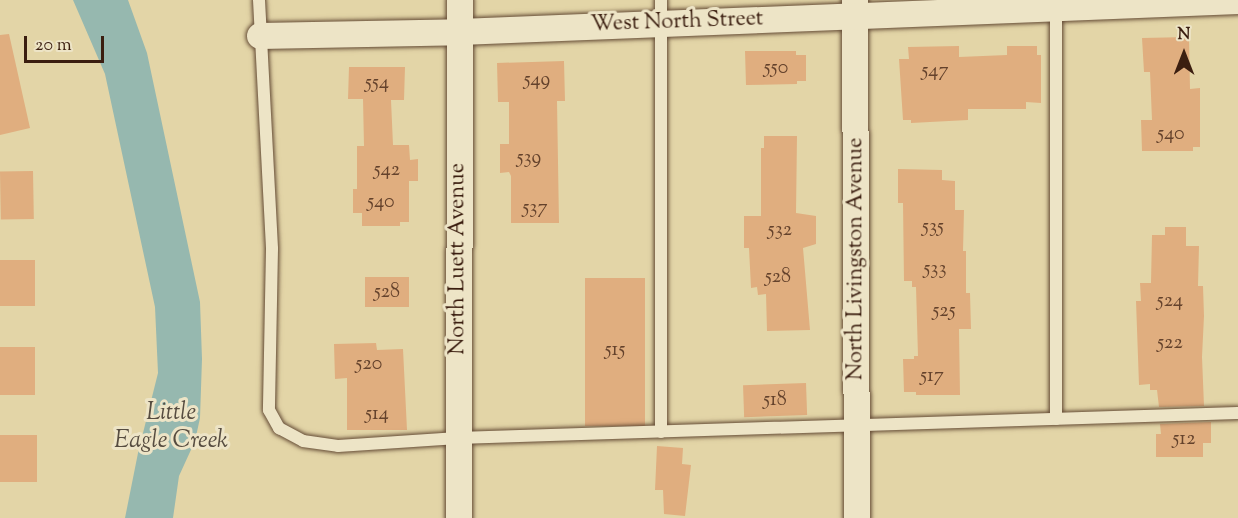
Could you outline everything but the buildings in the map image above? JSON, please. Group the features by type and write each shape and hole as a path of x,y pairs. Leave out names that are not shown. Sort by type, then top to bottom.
{"street":[{"name":"North Luett Avenue","path":"459,518 460,0"},
{"name":"West North Street","path":"260,36 460,32 661,12 1238,1"},
{"name":"North Livingston Avenue","path":"855,8 857,518"}],"lane":[{"path":"260,0 272,249 269,411 279,428 303,441 339,446 458,438 1238,413"},
{"path":"1056,4 1056,419"},
{"path":"661,12 661,432"}],"water":[{"name":"Little Eagle Creek","path":"73,0 128,0 147,53 200,302 202,359 200,418 195,441 179,476 173,518 125,518 158,373 155,307 105,74"}]}
